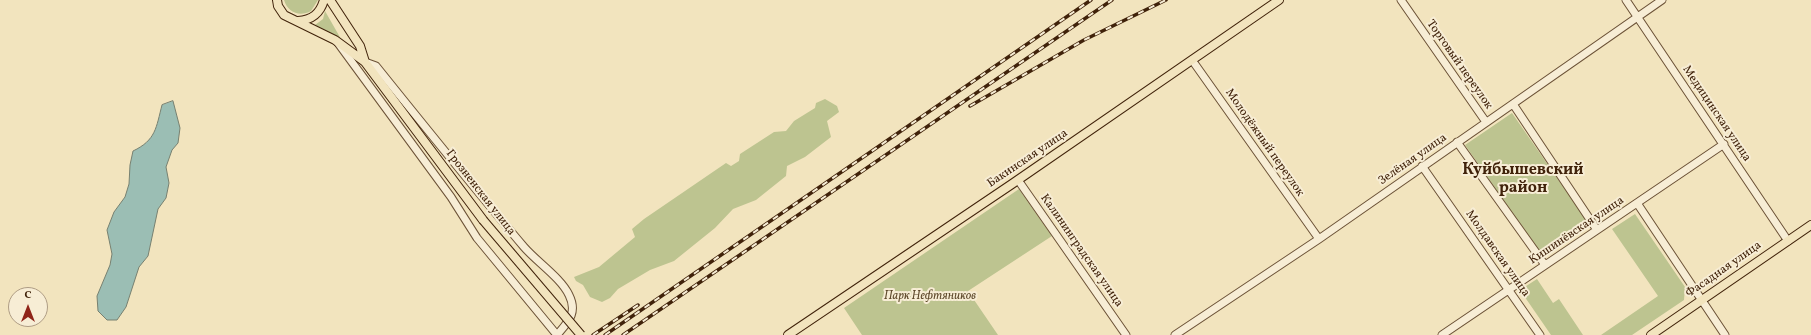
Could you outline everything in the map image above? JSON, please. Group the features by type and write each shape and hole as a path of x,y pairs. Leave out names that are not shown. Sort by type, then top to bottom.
{"main road":[{"path":"298,21 309,19 317,14 324,0"},
{"path":"330,0 360,46 365,62"},
{"name":"Бакинская улица","path":"788,335 1018,180 1279,0"},
{"path":"276,2 284,15 335,40 365,62"},
{"name":"Грозненская улица","path":"365,62 483,220 581,335"},
{"name":"Фасадная улица","path":"1651,335 1811,225"}],"street":[{"name":"Торговый переулок","path":"1401,0 1486,122"},
{"name":"Медицинская улица","path":"1626,0 1788,241"},
{"name":"Зелёная улица","path":"1175,335 1319,239 1662,0"},
{"path":"335,40 451,197 477,238 557,335 572,318 572,307 569,294 558,281 534,259 466,178 376,66 365,62"},
{"name":"Молодёжный переулок","path":"1192,60 1319,239"},
{"name":"Торговый переулок","path":"1512,104 1597,230"},
{"path":"1458,142 1545,265"},
{"name":"Кишинёвская улица","path":"1442,335 1724,144"},
{"name":"Молдавская улица","path":"1422,166 1540,335"},
{"name":"Калининградская улица","path":"1018,180 1126,335"},
{"path":"1637,203 1724,335"}],"green space":[{"path":"284,0 318,0 311,11 299,14 291,11"},
{"path":"325,11 341,39 315,25 323,19"},
{"path":"825,99 837,106 839,112 827,121 831,137 805,157 787,166 786,176 756,200 733,209 715,228 674,261 650,270 618,289 610,298 602,302 590,297 583,285 576,281 574,277 599,267 635,237 632,229 644,219 726,163 731,166 739,161 740,154 774,132 786,131 794,121 815,108 816,103"},
{"path":"1512,113 1589,224 1542,256 1465,145"},
{"name":"Парк Нефтяников","path":"1019,189 1052,236 968,291 998,335 862,335 844,308"},
{"path":"1635,214 1685,287 1684,300 1632,335 1601,335 1658,296 1612,229"},
{"path":"1537,279 1553,303 1559,299 1583,335 1551,335 1520,290"}],"water":[{"path":"173,101 180,128 178,143 172,150 166,167 169,183 166,198 158,209 148,256 139,267 126,307 117,320 107,320 98,311 97,296 110,265 112,254 107,230 114,212 125,197 129,184 130,165 133,151 141,147 151,138 156,127 162,105"}],"railway":[{"path":"605,335 1091,0"},
{"path":"623,335 1112,0"},
{"path":"970,106 1084,40 1166,0"},
{"path":"593,335 638,305"}],"district":[{"name":"Куйбышевский район","path":"1523,180"}]}
